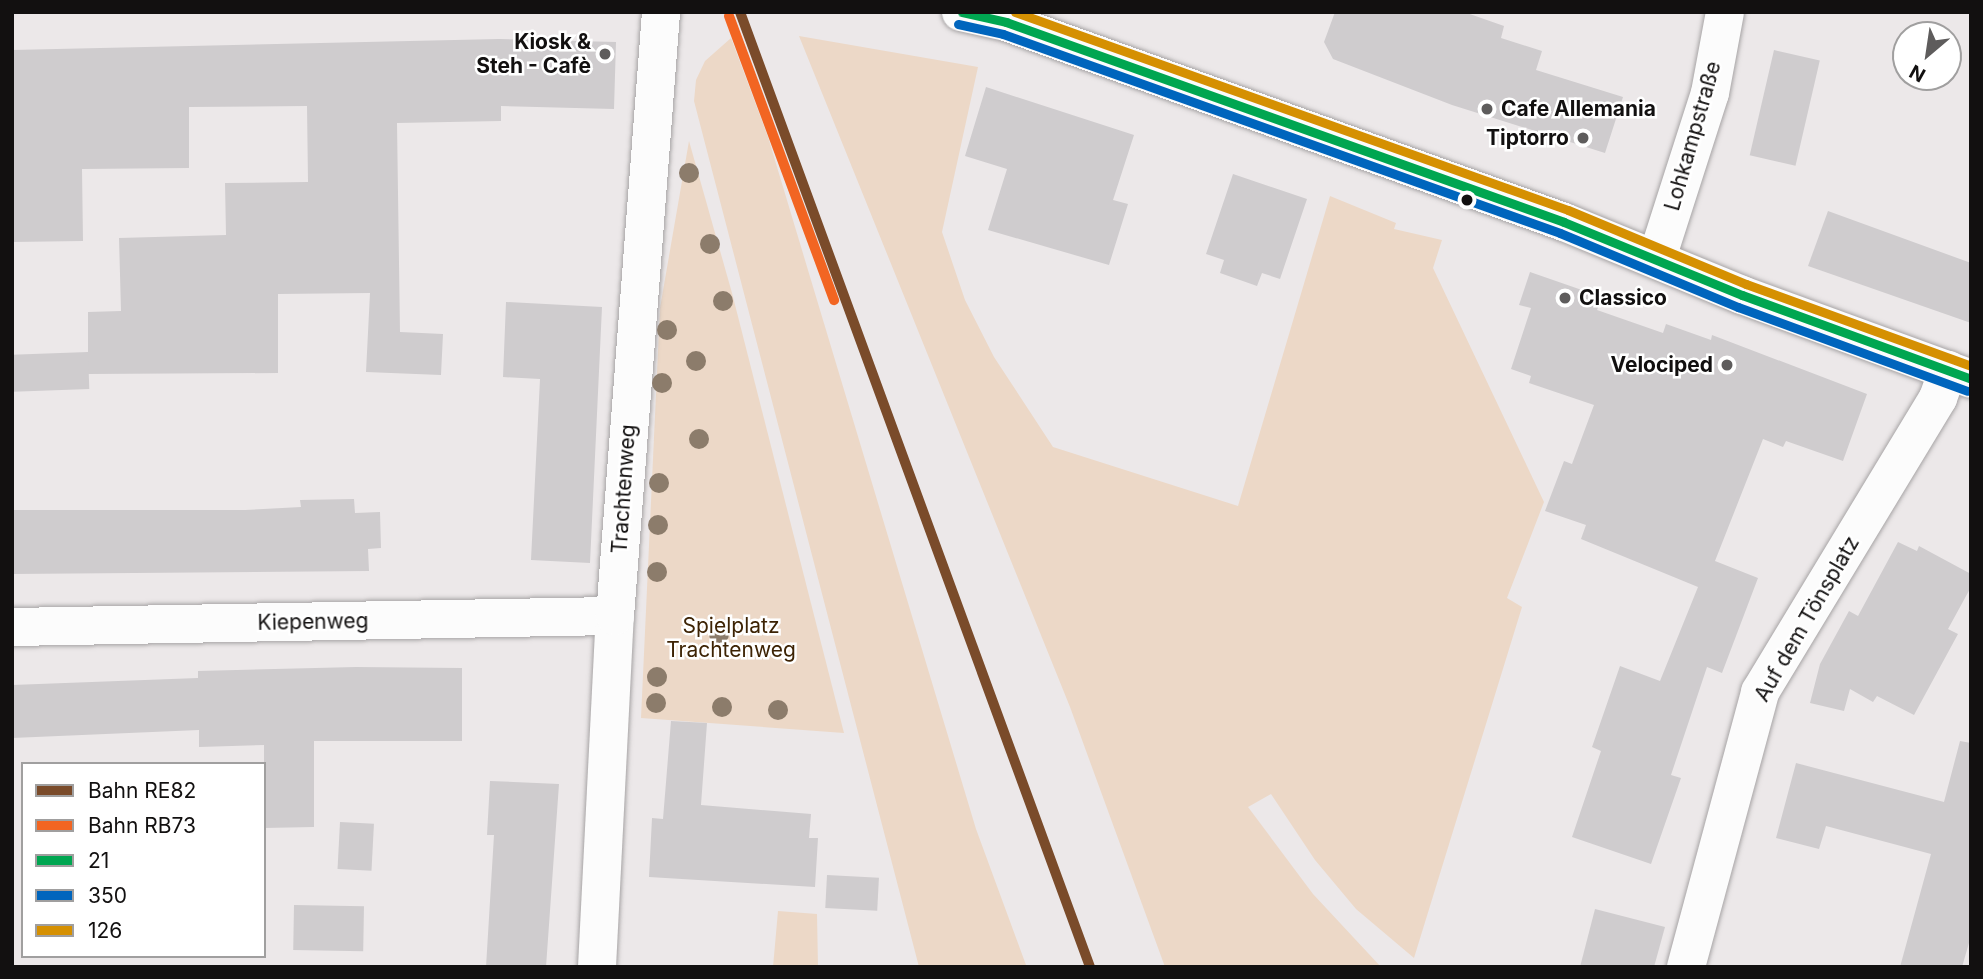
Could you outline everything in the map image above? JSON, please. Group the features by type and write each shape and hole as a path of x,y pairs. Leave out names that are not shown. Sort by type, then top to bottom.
{"street":[{"name":"Trachtenweg","path":"597,967 615,616 661,12"},
{"path":"961,12 1006,22 1657,258 1742,295 1959,374"},
{"name":"Lohkampstraße","path":"1657,258 1710,93 1725,12"},
{"name":"Auf dem Tönsplatz","path":"1686,967 1760,692 1938,398 1959,374"},
{"name":"Kiepenweg","path":"12,627 615,616"}],"green space":[{"path":"799,36 978,67 942,232 965,300 994,357 1053,447 1238,506 1330,196 1396,223 1394,229 1442,240 1433,268 1544,502 1507,598 1522,607 1414,958 1356,909 1315,860 1271,794 1248,807 1313,894 1381,967 1165,967 1070,707"},
{"path":"731,38 768,137 976,829 1026,965 1020,967 919,967 694,101 696,80 705,61"},
{"name":"Spielplatz Trachtenweg","path":"689,141 732,293 844,733 641,718 660,308"},
{"path":"778,911 817,914 818,967 773,967"}],"building":[{"path":"1335,12 1464,12 1504,26 1501,38 1542,51 1536,70 1623,97 1605,153 1452,105 1333,59 1324,42"},
{"path":"499,39 616,42 614,109 501,106 501,121 397,123 400,332 443,334 441,375 366,372 370,293 278,294 278,373 88,374 88,312 121,311 119,238 226,235 225,183 308,182 307,106 189,107 189,168 82,169 83,241 12,242 12,50"},
{"path":"1774,50 1820,61 1796,166 1750,155"},
{"path":"986,87 1134,135 1113,200 1128,204 1109,265 988,230 1007,169 965,156"},
{"path":"1233,174 1307,199 1280,279 1262,273 1257,286 1220,273 1224,260 1206,254"},
{"path":"1828,211 1971,263 1971,323 1808,266"},
{"path":"1530,272 1602,297 1597,310 1663,333 1666,324 1711,340 1712,335 1867,394 1843,461 1786,441 1783,447 1763,439 1715,561 1758,578 1722,673 1707,667 1671,775 1681,778 1651,864 1572,837 1601,751 1592,747 1620,666 1660,681 1698,587 1581,539 1586,525 1545,511 1564,461 1572,464 1594,405 1529,383 1531,376 1511,369 1531,308 1519,305"},
{"path":"506,302 602,307 590,563 531,560 540,379 503,377"},
{"path":"88,352 89,389 13,392 12,355"},
{"path":"354,499 355,513 380,512 381,548 368,549 369,571 12,574 12,510 245,510 301,507 300,500"},
{"path":"1898,542 1917,551 1919,546 1971,574 1971,587 1948,629 1958,634 1914,715 1877,696 1873,702 1850,689 1844,711 1810,703 1820,664 1849,611 1858,616"},
{"path":"356,667 462,668 462,741 314,741 314,827 266,828 264,745 199,747 199,730 12,738 12,685 198,678 198,671"},
{"path":"671,721 707,723 701,805 811,814 809,838 818,838 815,887 649,877 652,818 663,819"},
{"path":"1960,741 1971,743 1971,936 1962,967 1900,967 1931,854 1826,826 1819,849 1776,838 1796,763 1944,802"},
{"path":"490,781 559,784 546,967 486,967 494,835 487,835"},
{"path":"340,822 374,824 371,871 338,869"},
{"path":"827,875 879,878 877,911 825,908"},
{"path":"294,905 364,906 363,951 293,950"},
{"path":"1595,909 1665,927 1654,967 1580,967"}],"rail line":[{"name":"RE82","path":"740,12 1090,967"},
{"name":"RB73","path":"729,16 834,300"}],"transit line":[{"name":"21","path":"962,12 1006,22 1564,222 1742,295 1971,379"},
{"name":"126","path":"1015,12 1568,210 1746,284 1971,366"},
{"name":"350","path":"958,24 1003,34 1560,233 1738,307 1967,391"}],"place":[{"name":"Kiosk & Steh - Cafè","path":"605,54"},
{"name":"Cafe Allemania","path":"1487,109"},
{"name":"Tiptorro","path":"1583,138"},
{"name":"Classico","path":"1565,298"},
{"name":"Velociped","path":"1727,365"}]}
